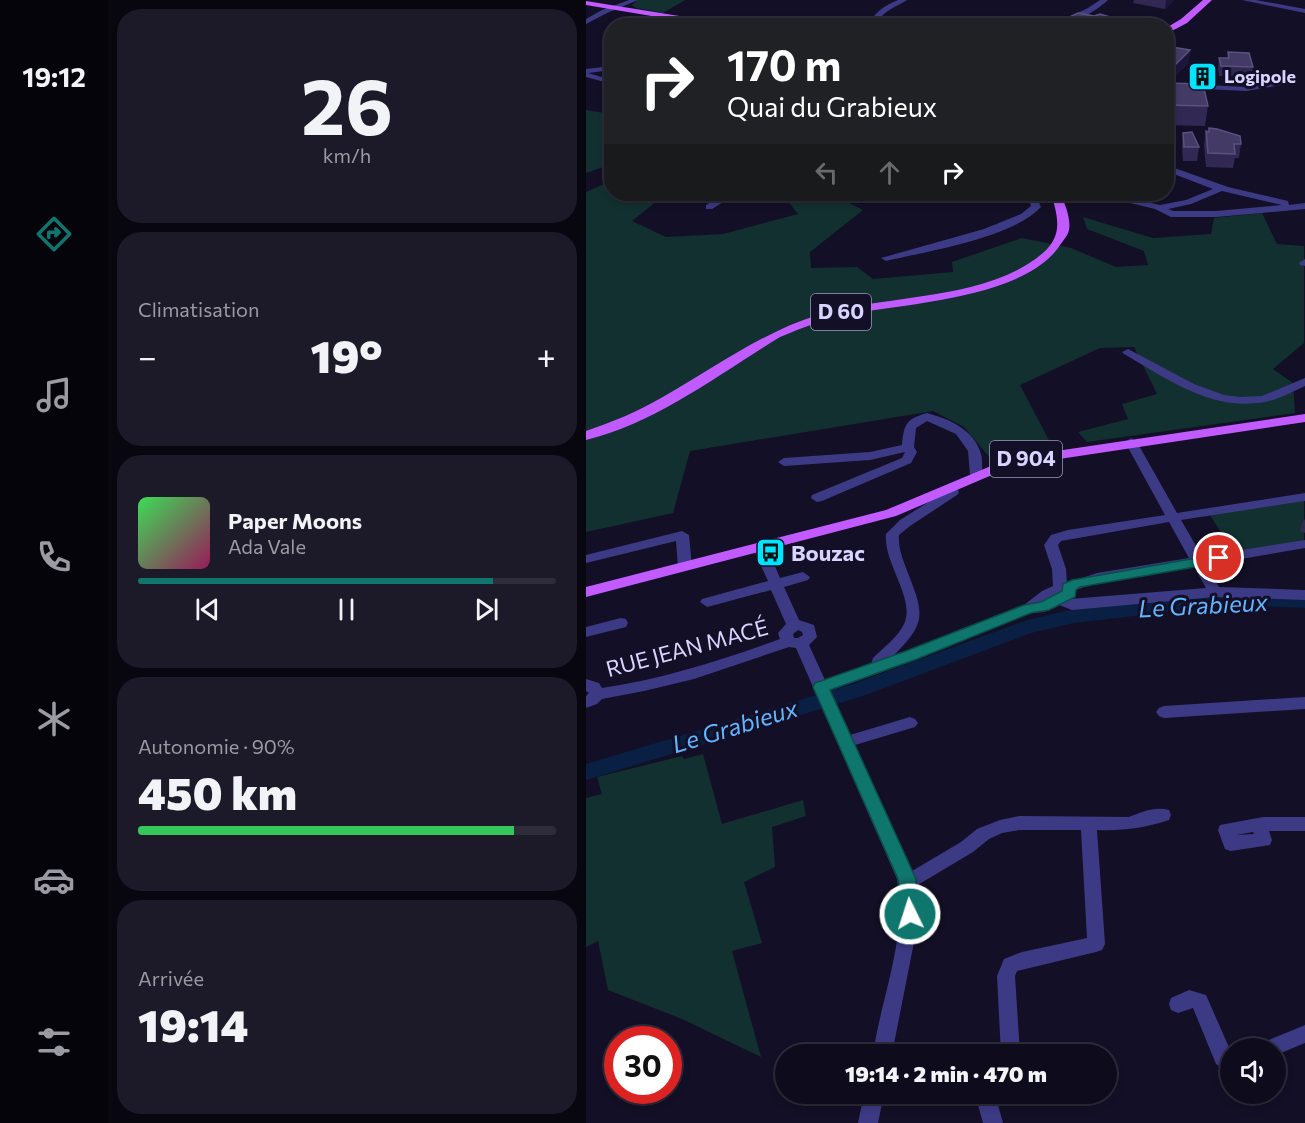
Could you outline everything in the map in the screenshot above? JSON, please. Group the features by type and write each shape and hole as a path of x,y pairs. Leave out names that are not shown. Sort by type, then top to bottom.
{"main road":[{"path":"1174,20 1199,0"},
{"path":"1174,27 1207,0"},
{"path":"586,4 671,18"},
{"name":"D 60","path":"586,436 646,411 776,334 799,325 844,311 974,289 1021,273 1044,260 1064,231 1064,217 1058,201"},
{"name":"D 904","path":"586,592 891,513 1010,462 1131,442 1304,418"}],"street":[{"path":"586,22 634,0"},
{"path":"876,18 889,6 904,0"},
{"path":"1072,18 1091,10 1105,0"},
{"path":"1245,0 1304,11"},
{"path":"586,73 604,70"},
{"path":"586,73 604,79"},
{"path":"1174,85 1246,89 1278,85"},
{"path":"1174,172 1223,188 1304,206"},
{"path":"1158,207 1188,202 1223,188"},
{"path":"709,207 719,201"},
{"path":"886,258 978,234 1029,215 1036,207 1034,201"},
{"path":"1129,201 1158,207 1171,214 1206,214 1304,206"},
{"path":"1128,352 1196,388 1232,399 1257,400 1269,397 1304,381"},
{"path":"817,498 907,460 911,452 908,447 910,427 917,420 927,417 960,431 974,452 976,475"},
{"path":"1131,442 1215,592"},
{"path":"784,462 870,456 908,447"},
{"path":"878,667 878,662 902,639 914,623 916,610 892,547 893,534 905,523 953,492 950,487"},
{"path":"1304,497 1068,534 1056,538 1051,545 1072,605 1215,592 1304,596"},
{"path":"586,559 682,535 684,537 685,567"},
{"path":"822,689 1029,608 1044,607 1067,590 1198,562 1304,544"},
{"path":"760,548 794,626 806,627 811,632 808,640 795,643 822,689 908,882 910,914 884,1044"},
{"path":"707,602 803,577"},
{"path":"586,632 621,622"},
{"name":"RUE JEAN MACÉ","path":"590,694 646,685 795,643"},
{"path":"1164,712 1304,703"},
{"path":"846,742 910,723"},
{"path":"908,882 967,847 983,834 1000,827 1019,823 1130,824 1144,818 1164,815"},
{"path":"1010,1044 1006,976 1010,965 1096,944 1089,828 1085,823"},
{"path":"1259,826 1304,824"},
{"path":"1178,1004 1189,999 1200,1001 1220,1048"},
{"path":"1286,1042 1304,1034"},
{"path":"868,1123 872,1104"},
{"path":"988,1104 993,1123"}],"green space":[{"path":"638,0 685,0 663,13 636,8 632,5"},
{"path":"586,110 604,113 604,167 586,173"},
{"path":"604,184 604,201 657,201 632,221 666,237 723,234 798,214 788,201 845,201 863,210 810,252 811,268 857,267 873,279 953,272 952,262 1022,238 1071,248 1116,267 1148,265 1144,251 1087,229 1083,217 1153,238 1211,234 1214,218 1262,213 1277,244 1304,246 1304,343 1273,369 1293,383 1295,413 1087,442 1078,432 1128,419 1122,404 1157,394 1134,347 1100,348 1020,385 1052,446 990,458 964,427 933,411 690,451 673,513 586,532 586,192"},
{"path":"1304,501 1304,541 1233,552 1210,515"},
{"path":"703,754 722,824 803,800 806,816 772,827 775,867 744,882 762,943 732,951 761,1057 682,1019 608,990 598,941 586,947 586,798 602,794 597,777 682,756 684,759"}],"building":[{"path":"1078,13 1094,16 1100,14 1114,18 1067,18"},
{"path":"1174,47 1190,50 1174,66"},
{"path":"1228,52 1249,53 1253,67 1221,66 1219,58 1229,58"},
{"path":"1174,83 1203,84 1208,106 1174,105"},
{"path":"1209,128 1240,136 1241,144 1234,144 1235,154 1208,153 1206,131 1209,132"},
{"path":"1192,132 1199,147 1184,147 1183,133"}],"waterway":[{"name":"Le Grabieux","path":"586,772 856,691 1027,627 1074,616 1229,599 1305,602"}],"place":[{"name":"Logipole","path":"1203,77"},
{"name":"Bouzac","path":"770,553"}],"route":[{"path":"910,914 907,879 821,687 912,655 1029,608 1044,607 1070,593 1068,588 1077,583 1219,558"}]}
